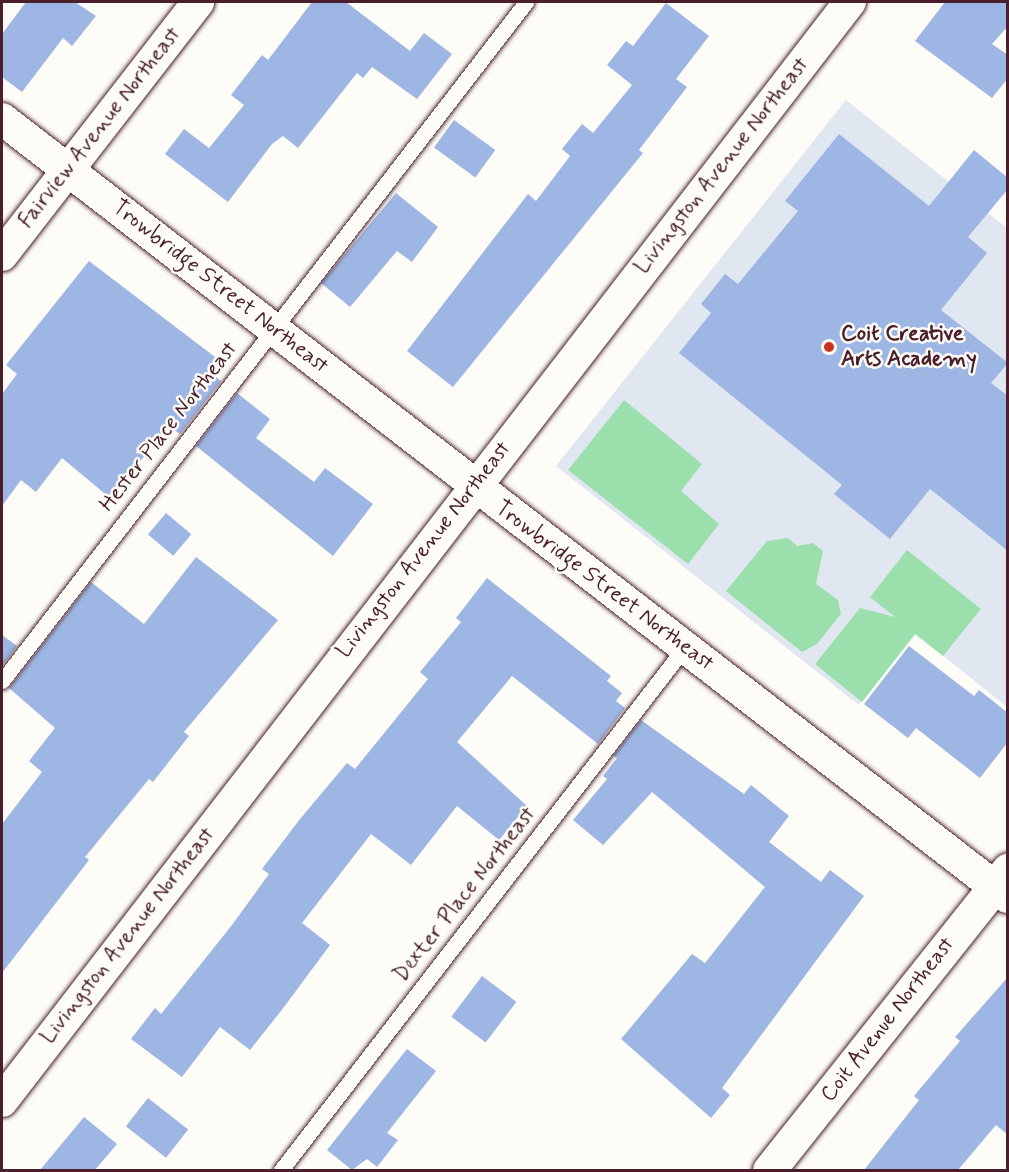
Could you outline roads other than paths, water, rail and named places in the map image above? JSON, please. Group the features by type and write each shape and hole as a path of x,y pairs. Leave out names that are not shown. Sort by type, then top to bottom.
{"street":[{"name":"Fairview Avenue Northeast","path":"2,255 67,168 198,2"},
{"name":"Livingston Avenue Northeast","path":"2,1101 473,486 850,2"},
{"name":"Trowbridge Street Northeast","path":"2,119 274,328 473,486 1003,884"},
{"name":"Coit Avenue Northeast","path":"769,1170 1003,884"}],"lane":[{"name":"Hester Place Northeast","path":"2,681 526,2"},
{"name":"Dexter Place Northeast","path":"281,1170 685,647"}],"place":[{"name":"Coit Creative Arts Academy","path":"829,347"}]}
